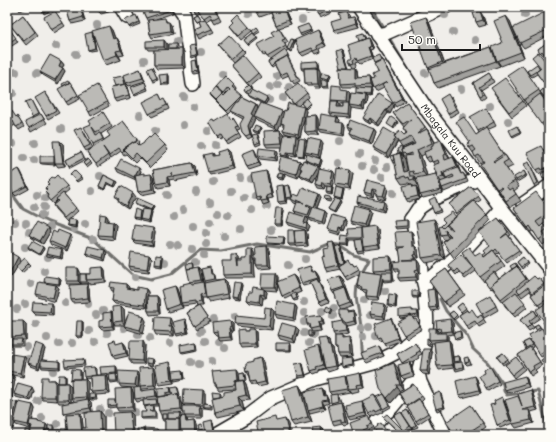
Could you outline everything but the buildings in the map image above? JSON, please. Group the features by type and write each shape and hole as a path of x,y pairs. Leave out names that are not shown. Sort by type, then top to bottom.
{"street":[{"path":"179,7 184,14 193,84"},
{"name":"Mbagala Kuu Road","path":"360,7 429,113 549,268"},
{"path":"377,35 386,33 445,7"},
{"path":"445,435 420,382 418,373 427,322 425,287 422,277 420,251 412,218 417,210 425,203 479,178"},
{"path":"425,287 428,281 505,213 549,186"},
{"path":"215,435 246,417 271,398 315,379 377,362 395,353 426,329"},
{"path":"376,435 375,428 378,421 391,408 418,373"}],"waterway":[{"path":"371,7 384,29"},
{"path":"388,36 411,74"},
{"path":"459,162 471,179"},
{"path":"474,183 482,193"},
{"path":"7,187 23,209 48,222 93,239 133,275 151,279 171,274 200,250 221,251 257,244 310,252 329,244 339,245 354,255 369,259 362,272"},
{"path":"515,213 522,224"},
{"path":"359,279 356,297 363,356"},
{"path":"440,299 446,311 467,336 473,349 487,362 503,384 504,391 507,395 523,393"},
{"path":"528,392 538,391 549,435"}]}
